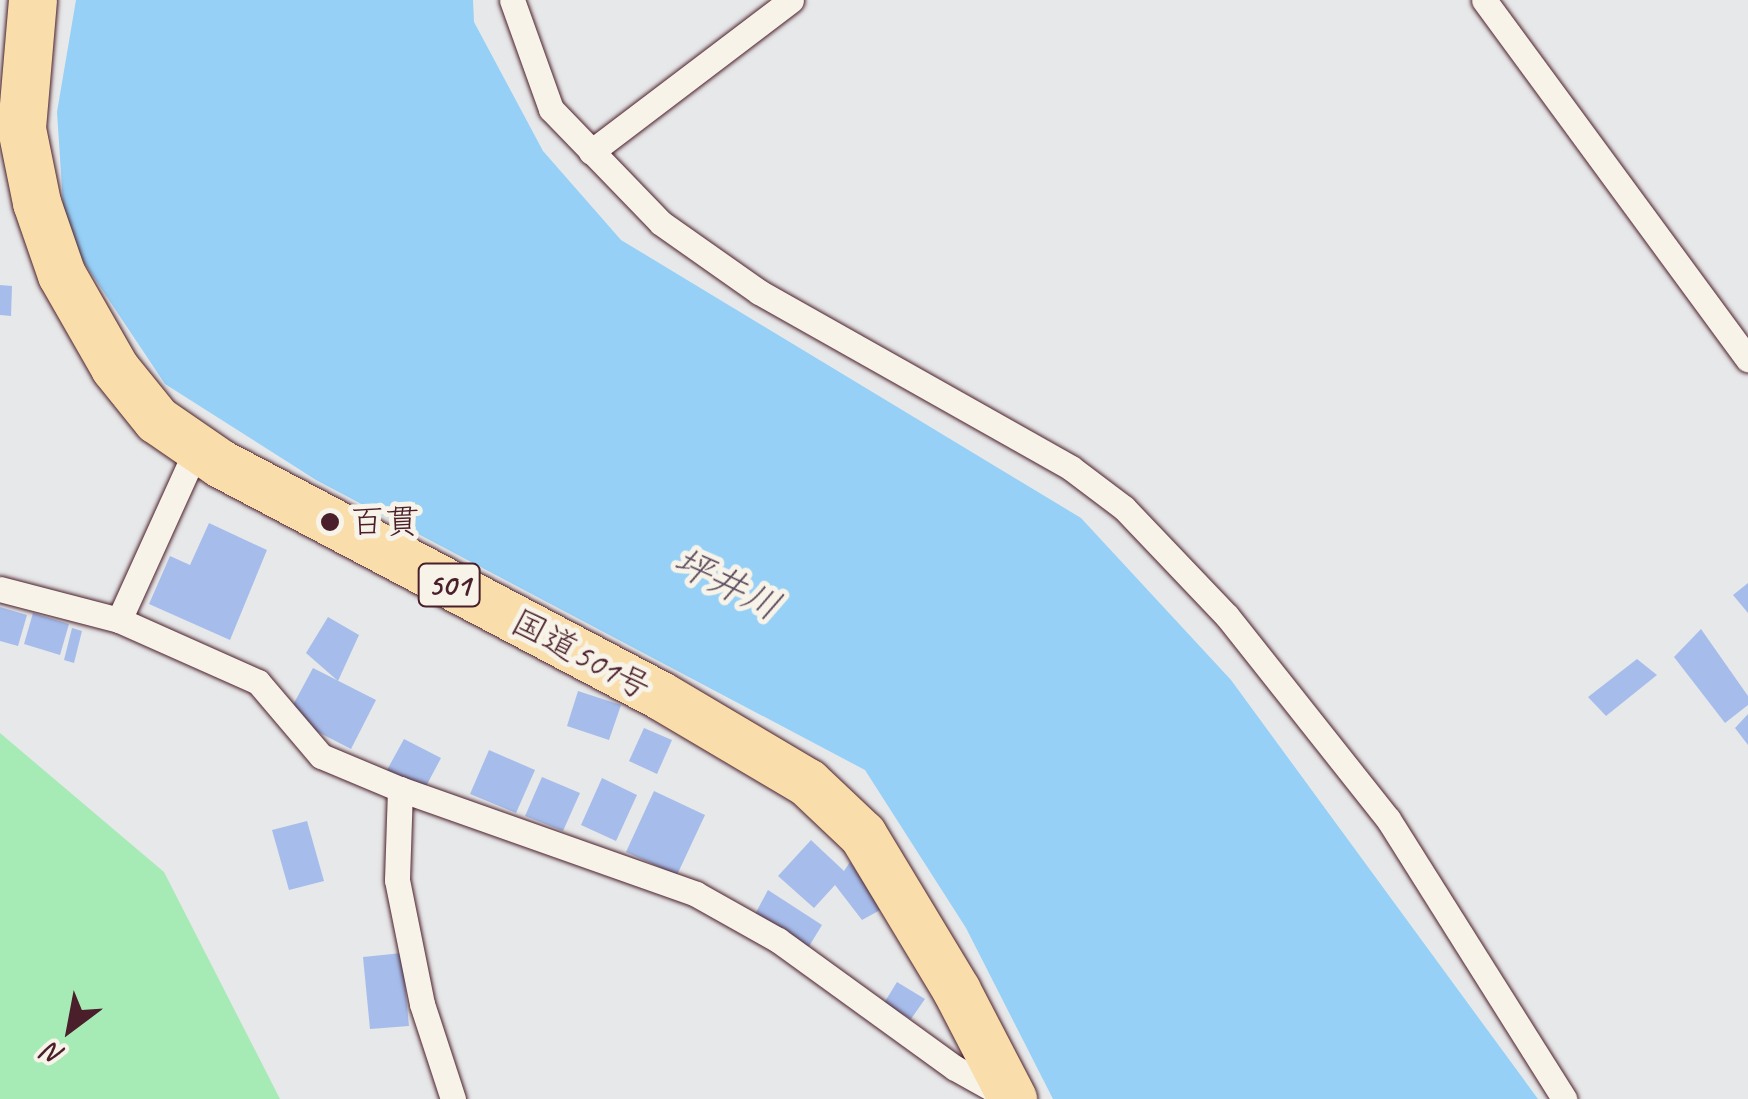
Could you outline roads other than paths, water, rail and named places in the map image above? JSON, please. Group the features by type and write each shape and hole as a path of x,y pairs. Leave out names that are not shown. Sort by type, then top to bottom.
{"highway":[{"name":"国道501号","path":"33,0 22,129 37,203 62,275 115,368 157,420 197,448 661,696 808,783 864,835 957,991 1012,1099"}],"street":[{"path":"512,0 552,109 661,223 759,292 1005,428 1071,468 1124,508 1227,616 1388,819 1564,1099"},
{"path":"591,152 791,0"},
{"path":"1484,0 1748,360"},
{"path":"118,620 197,448"},
{"path":"0,589 118,620 258,682 320,756 400,789 696,894 778,940 955,1068 1012,1099"},
{"path":"400,789 398,880 422,1004 454,1099"}],"water":[{"name":"坪井川","path":"76,0 473,0 474,22 543,151 621,240 1081,518 1231,680 1538,1099 1053,1099 966,928 865,770 316,480 165,384 65,234 57,112"}],"place":[{"name":"百貫","path":"330,522"}]}
